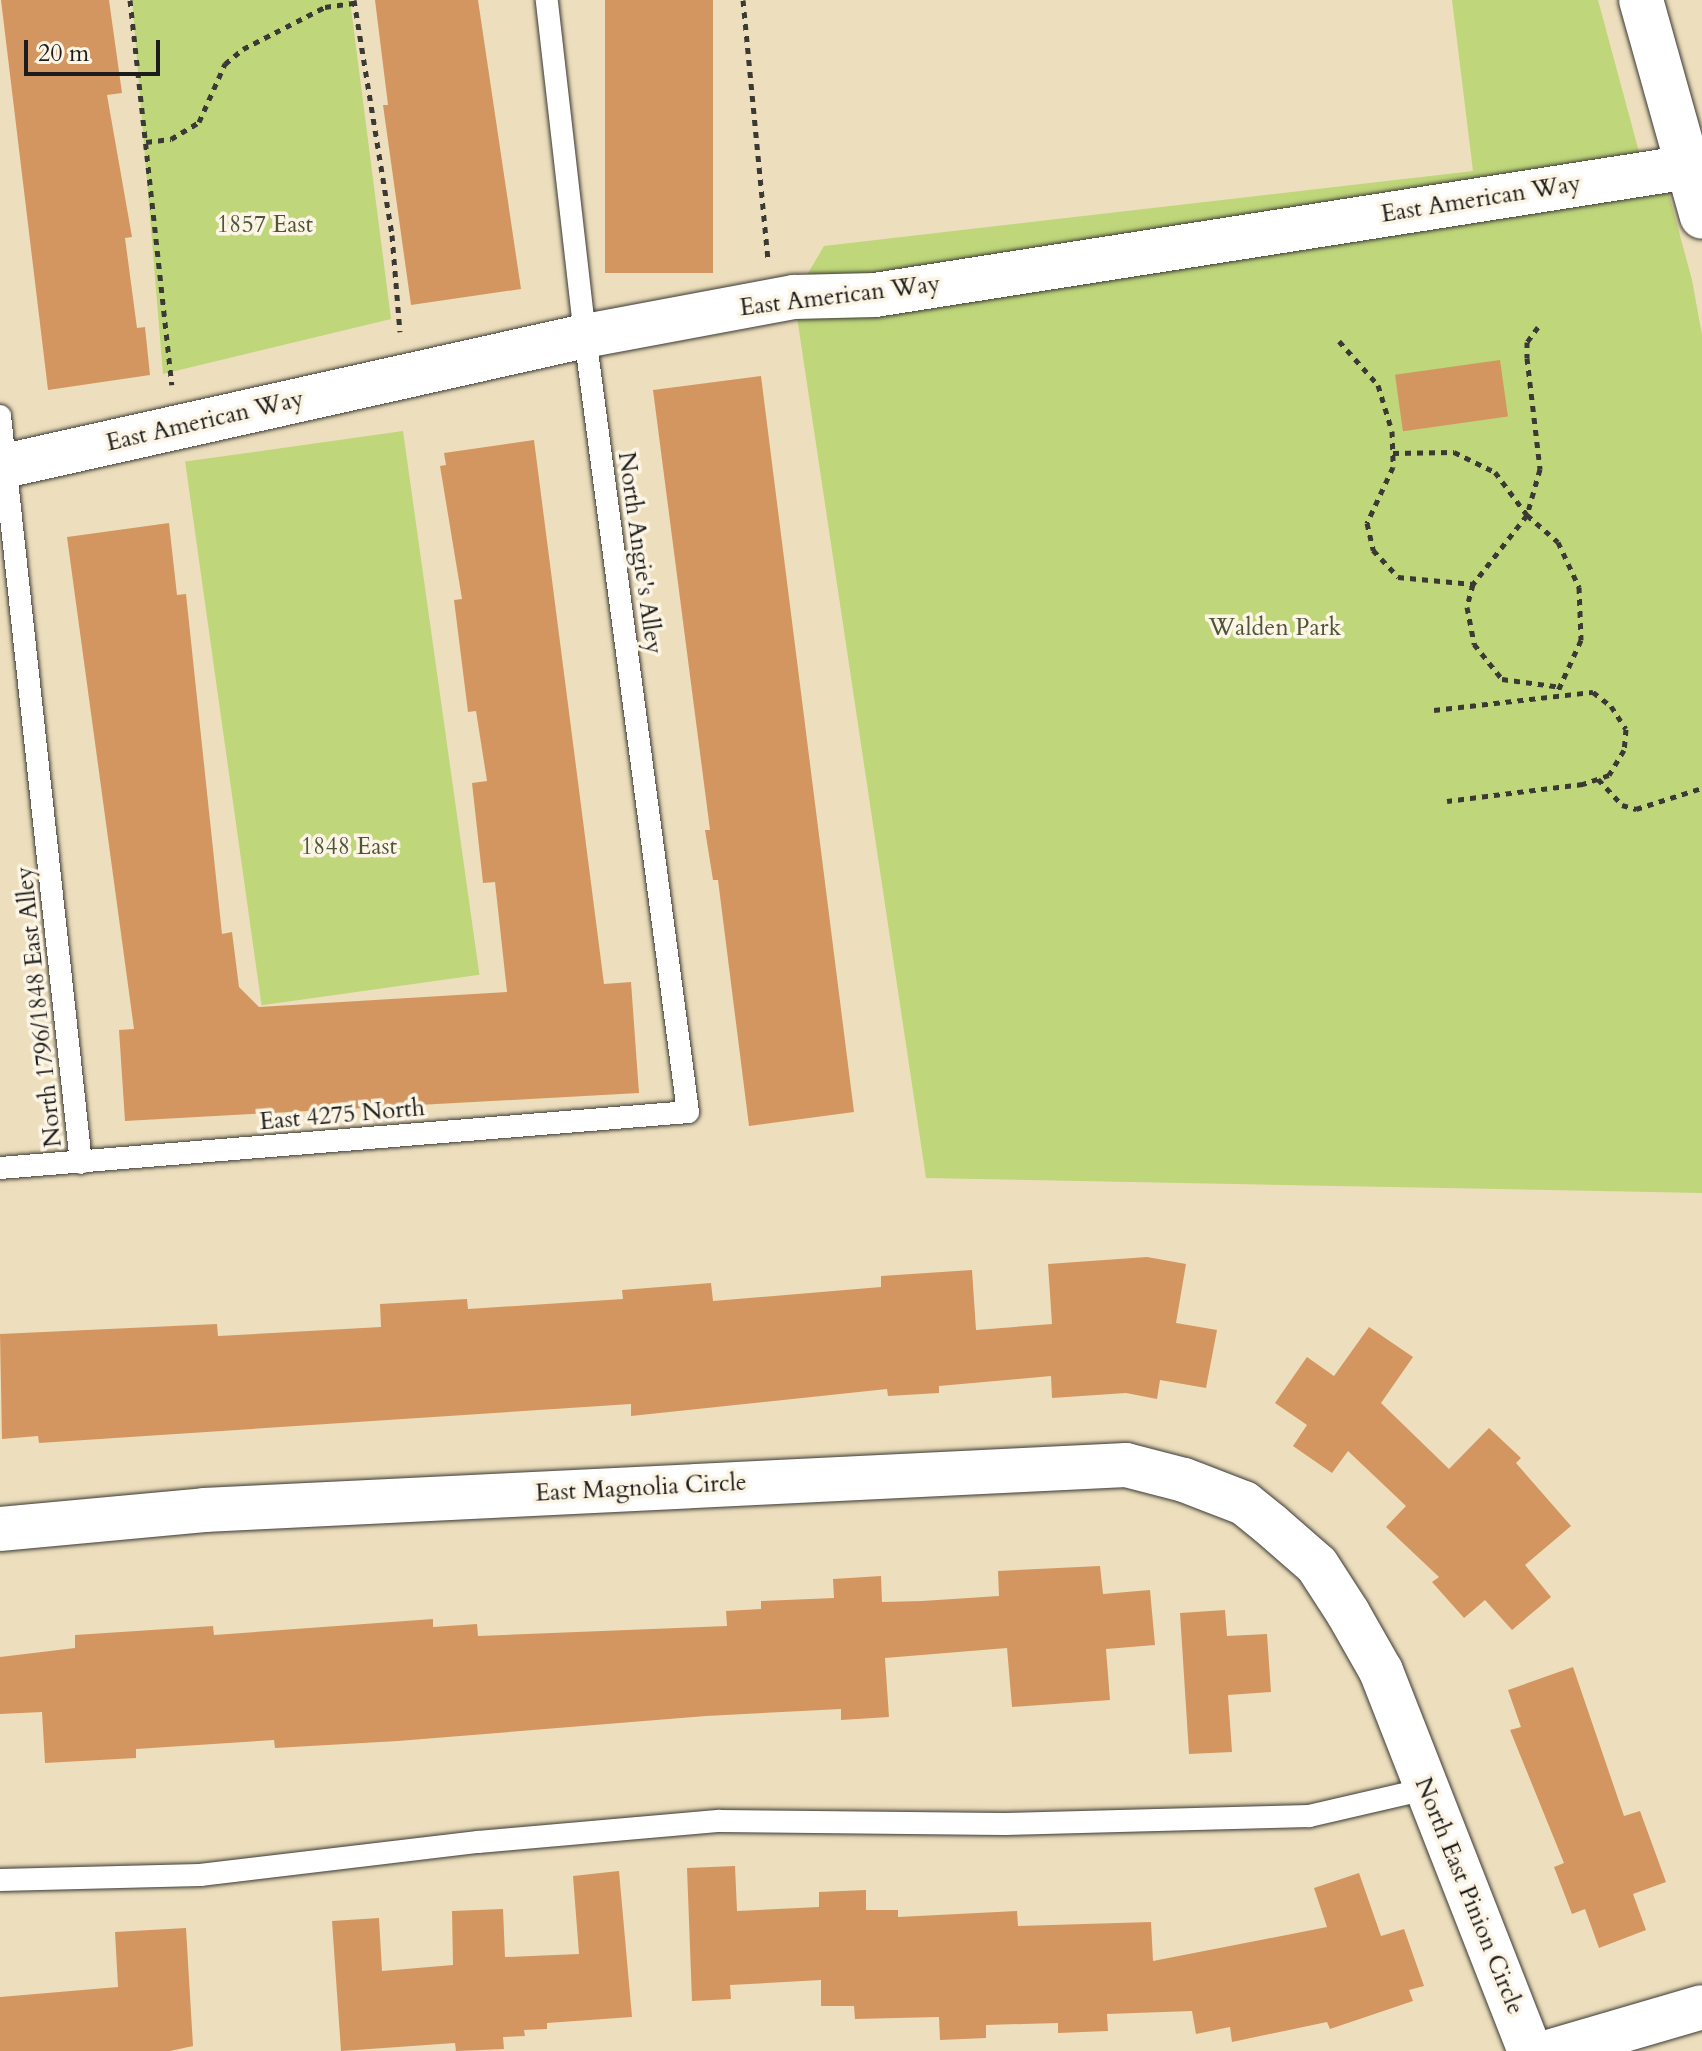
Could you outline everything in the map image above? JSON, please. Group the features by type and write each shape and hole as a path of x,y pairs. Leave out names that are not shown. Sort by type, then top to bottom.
{"street":[{"path":"1641,0 1702,217"},
{"name":"East American Way","path":"4,466 585,336 794,297 875,295 1689,167"},
{"name":"East Magnolia Circle","path":"0,1529 204,1510 1126,1465 1244,1503 1317,1565 1381,1671 1409,1741"},
{"name":"North East Pinion Circle","path":"1409,1741 1530,2051"},
{"path":"1552,2051 1702,2007"}],"lane":[{"name":"North Angie's Alley","path":"547,0 585,336 688,1112"},
{"name":"North 1796/1848 East Alley","path":"0,416 81,1163"},
{"name":"East 4275 North","path":"0,1168 688,1112"},
{"path":"0,1880 200,1875 478,1842 720,1821 1006,1824 1309,1816 1426,1789"}],"path":[{"path":"130,0 173,392"},
{"path":"743,0 769,261"},
{"path":"146,142 171,139 199,122 225,64 243,49 325,7 354,2 392,235 401,342"},
{"path":"1538,327 1527,342 1527,358 1540,469 1527,515 1473,584 1467,607 1474,644 1502,679 1561,687"},
{"path":"1339,341 1378,385 1393,453 1393,467 1367,523 1373,550 1398,577 1473,584"},
{"path":"1393,453 1454,452 1495,472 1527,515 1558,542 1579,587 1581,640 1556,695"},
{"path":"1434,710 1593,692 1611,706 1626,729 1624,750 1609,775 1447,801"},
{"path":"1598,779 1622,805 1636,809 1702,788"}],"green space":[{"name":"1857 East","path":"132,0 350,0 391,319 163,374"},
{"name":"Walden Park","path":"1452,0 1598,0 1639,152 1657,150 1692,280 1702,335 1702,1193 926,1178 794,297 824,246 1473,171"},
{"name":"1848 East","path":"403,431 479,975 262,1005 185,462"}],"building":[{"path":"1,0 109,0 122,93 107,95 132,237 125,238 137,328 145,327 150,375 48,390"},
{"path":"375,0 478,0 521,289 411,305 383,105 388,105"},
{"path":"605,0 713,0 713,273 605,273"},
{"path":"1500,360 1508,416 1403,431 1395,375"},
{"path":"761,376 854,1112 749,1126 718,880 713,880 705,830 710,830 653,390"},
{"path":"534,440 604,984 631,982 639,1093 125,1121 119,1030 134,1029 67,537 169,523 177,595 186,594 222,934 232,932 239,987 259,1007 507,992 495,882 483,883 472,783 487,781 476,711 468,712 454,600 462,599 440,466 446,465 444,453"},
{"path":"1147,1257 1186,1264 1176,1323 1217,1330 1206,1388 1160,1380 1157,1399 1126,1393 1052,1398 1051,1376 939,1386 939,1393 888,1396 887,1389 631,1416 631,1404 39,1443 38,1436 2,1439 0,1334 217,1324 218,1336 381,1327 380,1304 467,1299 468,1309 623,1299 622,1290 711,1283 713,1301 881,1287 881,1276 972,1270 976,1330 1052,1324 1048,1264"},
{"path":"1369,1327 1413,1357 1381,1403 1449,1469 1489,1428 1521,1458 1516,1463 1571,1526 1525,1565 1551,1597 1512,1630 1485,1600 1464,1618 1432,1582 1439,1577 1386,1527 1406,1506 1348,1451 1332,1473 1293,1446 1307,1425 1275,1403 1307,1357 1334,1376"},
{"path":"1100,1566 1103,1594 1150,1590 1155,1645 1106,1649 1110,1700 1012,1707 1007,1648 885,1658 889,1717 841,1720 841,1709 706,1716 398,1741 275,1748 274,1740 136,1749 136,1758 45,1763 42,1712 0,1714 0,1657 75,1648 75,1635 213,1626 214,1635 433,1619 433,1627 477,1624 478,1636 727,1626 726,1611 761,1609 761,1601 834,1598 833,1579 881,1576 882,1602 922,1601 999,1596 998,1571"},
{"path":"1225,1610 1227,1636 1267,1634 1271,1692 1228,1695 1232,1752 1189,1754 1180,1613"},
{"path":"1573,1667 1624,1816 1640,1811 1666,1882 1633,1894 1646,1930 1599,1948 1585,1909 1572,1914 1554,1867 1564,1863 1510,1730 1521,1727 1508,1690"},
{"path":"735,1866 737,1911 819,1907 819,1892 866,1890 866,1910 898,1910 898,1917 1017,1911 1018,1926 1151,1922 1153,1961 1327,1927 1314,1888 1359,1873 1381,1936 1404,1929 1424,1986 1409,1990 1413,2001 1330,2029 1327,2022 1232,2042 1230,2027 1196,2034 1192,2011 1107,2014 1108,2031 1058,2033 1058,2023 986,2025 986,2038 940,2040 939,2017 855,2019 854,2006 821,2006 821,1980 730,1985 731,1999 692,2001 687,1868"},
{"path":"619,1871 632,2017 547,2023 547,2029 524,2030 525,2036 503,2037 504,2049 456,2051 455,2043 341,2051 332,1921 379,1918 382,1971 453,1965 452,1911 503,1909 505,1957 579,1954 573,1876"},
{"path":"186,1928 193,2046 170,2051 0,2051 0,1997 118,1987 115,1932"}]}
